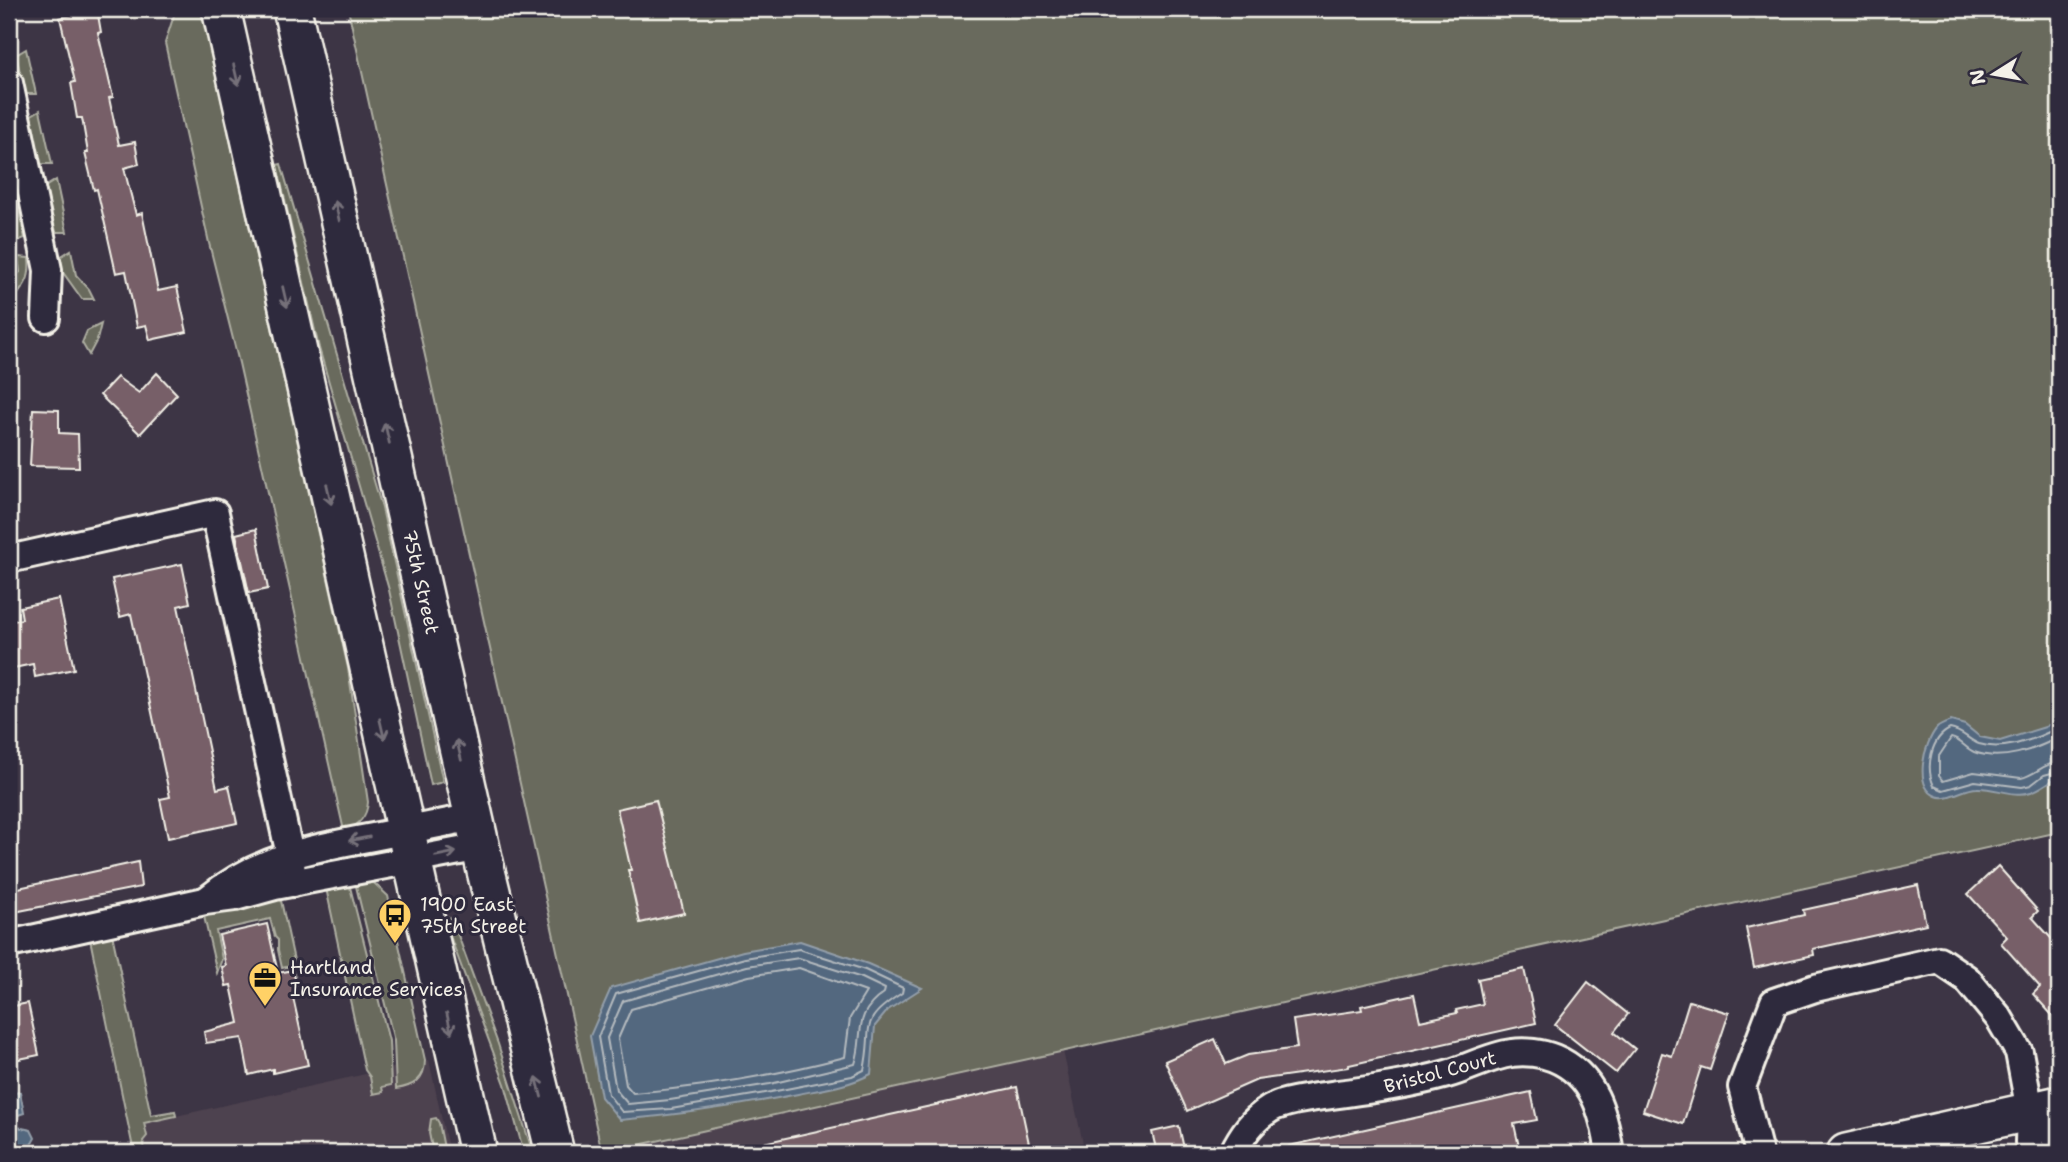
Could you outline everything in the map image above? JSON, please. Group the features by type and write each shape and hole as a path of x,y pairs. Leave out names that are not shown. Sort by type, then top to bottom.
{"main road":[{"path":"221,9 478,1153"},
{"name":"75th Street","path":"292,9 478,832 555,1153"},
{"path":"1846,1153 2045,1108"}],"street":[{"path":"9,83 48,270 46,318"},
{"path":"9,559 215,513 290,855 293,883"},
{"path":"9,944 205,901 235,897 293,883 408,846 478,832"},
{"path":"205,901 228,882 263,864 309,849 408,846"},
{"path":"1759,1153 1742,1087 1774,1002 1815,988 1939,960 1967,979 1999,1018 2019,1052 2045,1108 2058,1153"},
{"name":"Bristol Court","path":"1233,1153 1241,1136 1255,1121 1271,1109 1290,1101 1406,1084 1513,1053 1534,1053 1554,1058 1572,1068 1587,1082 1598,1099 1605,1119 1610,1153"},
{"path":"2032,1153 2029,1142 2045,1108"}],"shaded area":[{"path":"1063,1051 1085,1153 602,1153"},
{"path":"429,1060 449,1153 147,1153 140,1124"}],"green space":[{"path":"176,9 201,9 348,668 368,802 361,821 344,831 165,43"},
{"path":"348,9 2059,9 2059,832 602,1153"},
{"path":"26,49 36,94 25,94 16,55"},
{"path":"40,110 52,164 40,164 30,116"},
{"path":"281,164 382,508 443,782 431,785 389,590 319,348 277,165"},
{"path":"56,180 67,232 56,232 45,187"},
{"path":"9,196 15,196 25,238 15,242 9,214"},
{"path":"71,250 76,275 94,299 82,299 62,271 60,257"},
{"path":"18,257 29,258 28,275 9,311 9,282 20,272"},
{"path":"101,324 89,355 82,343 87,331"},
{"path":"355,882 374,883 388,896 425,1060 423,1073 417,1081 396,1089 394,1041"},
{"path":"349,883 389,1041 391,1085 382,1087 383,1092 373,1094 370,1077 365,1070 326,888"},
{"path":"280,896 295,965 282,968 278,940 270,919 216,931 222,959 217,973 203,912"},
{"path":"449,918 452,919 498,1044 533,1153 524,1153 505,1084 447,928"},
{"path":"112,934 151,1115 175,1111 176,1116 144,1123 147,1136 143,1141 146,1153 134,1153 90,939"},
{"path":"436,1118 445,1153 433,1153 429,1133 431,1119"}],"water":[{"path":"2059,719 2059,777 2035,791 2018,794 1977,788 1941,797 1929,791 1923,774 1925,753 1932,735 1941,725 1951,721 1965,725 1980,737 2000,741 2045,727"},
{"path":"800,941 868,964 922,988 888,1010 875,1026 871,1074 836,1087 687,1113 620,1120 601,1097 590,1036 611,988 743,951"},
{"path":"13,1084 15,1093 20,1092 24,1113 15,1116 17,1127 31,1130 35,1138 31,1145 23,1147 23,1153 9,1153 9,1088"}],"building":[{"path":"97,9 101,32 98,33 113,97 109,98 119,145 135,142 139,164 124,168 136,215 142,213 158,291 177,287 187,332 150,340 146,325 137,327 126,271 116,273 97,189 94,190 85,153 88,153 82,118 77,118 71,83 75,82 60,18"},
{"path":"157,373 177,394 140,434 100,395 117,377 139,393"},
{"path":"33,409 59,410 59,433 78,434 79,467 30,466"},
{"path":"256,529 268,589 249,593 236,534"},
{"path":"182,564 190,603 178,606 217,789 229,786 237,823 168,838 160,799 170,797 131,614 120,617 112,579"},
{"path":"59,599 74,669 35,677 33,664 9,669 9,622 22,619 20,607"},
{"path":"656,800 684,913 640,923 617,809"},
{"path":"138,862 141,887 9,913 9,890"},
{"path":"1998,866 2038,911 2032,917 2059,947 2059,1023 2033,994 2040,987 2001,943 2007,937 1968,894"},
{"path":"1918,885 1926,924 1813,949 1814,955 1754,968 1746,928 1804,915 1803,910"},
{"name":"Hartland Insurance Services","path":"267,924 278,973 293,970 298,992 292,993 308,1065 249,1075 242,1038 206,1043 204,1032 239,1023 231,985 226,986 222,967 226,966 219,935"},
{"path":"1524,969 1536,1023 1349,1067 1257,1080 1187,1111 1165,1061 1215,1039 1226,1064 1248,1055 1297,1048 1293,1020 1362,1010 1361,1006 1414,994 1420,1021 1457,1013 1456,1010 1483,1004 1478,979"},
{"path":"1588,982 1628,1014 1614,1032 1635,1049 1616,1073 1555,1025"},
{"path":"1689,1001 1729,1013 1710,1070 1701,1067 1683,1124 1643,1111 1662,1053 1672,1056"},
{"path":"28,1003 39,1055 9,1061 9,1007"},
{"path":"1017,1087 1031,1153 750,1153 749,1146"},
{"path":"1531,1092 1537,1120 1514,1124 1520,1151 1396,1153 1395,1149 1376,1153 1290,1153 1289,1146"},
{"path":"1179,1126 1185,1153 1157,1153 1152,1132"}],"place":[{"name":"1900 East 75th Street","path":"395,945"},
{"name":"Hartland Insurance Services","path":"265,1008"}]}
